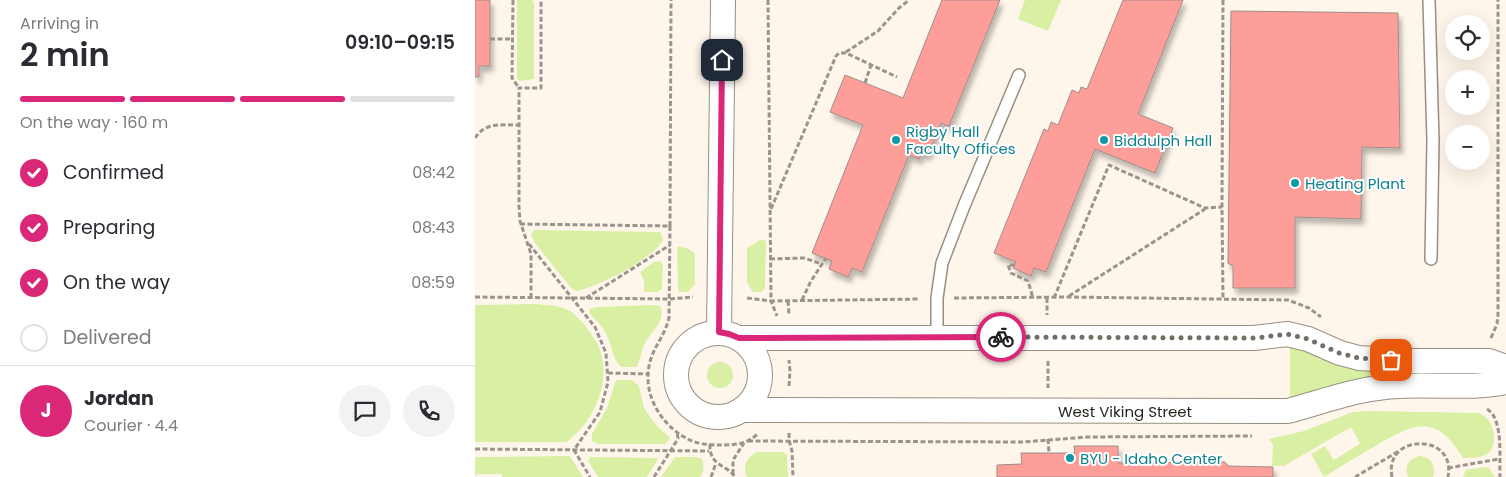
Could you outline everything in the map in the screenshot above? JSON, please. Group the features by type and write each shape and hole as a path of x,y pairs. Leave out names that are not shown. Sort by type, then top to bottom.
{"street":[{"path":"723,0 729,335"},
{"path":"729,335 749,344 756,355 760,368 760,382 755,396 747,407 734,414 721,417 707,416 695,410 684,401 678,389 675,375 677,362 683,350 693,340 705,334 729,335 785,338 1255,338 1287,334 1308,339 1339,353 1359,358 1407,361 1489,361 1506,366"},
{"name":"West Viking Street","path":"741,410 1288,411 1357,391 1399,386 1488,386 1506,382"}],"lane":[{"path":"1429,0 1433,140 1431,259"},
{"path":"937,337 937,298 942,262 1019,75"}],"path":[{"path":"513,0 512,78 519,88 520,224 531,254 531,298"},
{"path":"519,88 541,88 541,0"},
{"path":"671,0 670,299 666,328 650,358 648,374 651,396 656,409 677,432 693,442 730,445 744,442 762,432 782,411 789,385 790,371 785,338 771,301 768,0"},
{"path":"770,212 836,56 846,53 878,32 899,8 909,0"},
{"path":"1223,0 1223,299"},
{"path":"1489,342 1497,324 1498,315 1497,0"},
{"path":"491,38 513,39"},
{"path":"846,53 897,77"},
{"path":"865,83 871,65"},
{"path":"475,138 487,126 519,125"},
{"path":"1054,298 1109,165 1205,208 1222,207"},
{"path":"1068,297 1205,208"},
{"path":"520,224 670,226"},
{"path":"528,242 595,327 606,353 608,382 600,412 574,450"},
{"path":"585,298 670,244"},
{"path":"771,259 804,258 822,264"},
{"path":"802,300 811,281 826,258"},
{"path":"1015,264 1008,265 1011,273 1028,281 1033,298"},
{"path":"475,297 670,299 693,297"},
{"path":"747,298 771,301 1068,297 1288,300 1309,308 1328,322"},
{"path":"1047,298 1049,453"},
{"path":"608,373 648,374"},
{"path":"654,477 678,438 677,432"},
{"path":"734,476 733,460 744,442"},
{"path":"1355,477 1411,444 1420,442 1430,444 1445,456 1448,477"},
{"path":"710,444 709,451 715,463 734,476"},
{"path":"475,448 709,451"},
{"path":"1393,477 1392,465 1402,449"},
{"path":"574,450 590,477"},
{"path":"1448,468 1499,459"},
{"path":"711,477 715,463"}],"green space":[{"path":"517,0 532,0 534,3 534,79 520,81 517,79"},
{"path":"1025,0 1061,0 1048,31 1018,19"},
{"path":"534,230 660,232 663,239 650,254 625,271 585,289 576,291 571,288 535,243 531,234"},
{"path":"760,240 766,242 765,288 762,292 753,292 747,283 747,248"},
{"path":"678,246 689,249 695,254 695,284 688,292 679,292"},
{"path":"659,261 663,264 662,289 657,292 644,292 644,281 640,272 654,262"},
{"path":"534,304 556,306 568,310 590,332 598,345 604,372 599,398 585,423 567,442 475,442 475,305"},
{"path":"660,306 662,311 660,321 645,343 637,367 621,367 615,359 607,335 592,317 589,312 590,309 596,307"},
{"path":"1290,345 1371,370 1371,377 1290,401"},
{"path":"720,362 729,366 733,375 729,384 720,388 711,384 707,375 711,366"},
{"path":"616,380 632,380 639,386 644,408 670,439 665,444 598,444 592,441 592,434 607,408"},
{"path":"1353,412 1479,413 1487,418 1491,424 1494,433 1494,443 1490,451 1485,455 1463,458 1444,434 1434,428 1414,427 1391,437 1324,477 1311,454 1325,446 1334,460 1358,445 1360,443 1351,427 1284,466 1272,466 1273,445 1269,439 1304,431"},
{"path":"757,452 782,452 787,455 788,477 747,477 746,462"},
{"path":"570,456 583,477 502,477 502,474 478,474 475,476 475,457"},
{"path":"1418,456 1429,459 1434,469 1433,477 1408,477 1406,470 1408,464"},
{"path":"590,457 658,459 647,477 598,477 588,461"},
{"path":"675,457 696,457 702,459 703,468 700,477 661,477"},
{"path":"1489,468 1495,477 1463,477 1466,470"}],"building":[{"path":"475,0 490,0 490,66 479,66 479,77 475,77"},
{"name":"Rigby Hall Faculty Offices","path":"942,0 1000,0 949,126 941,123 928,155 922,153 919,159 909,155 862,272 852,268 848,277 829,269 832,261 812,253 863,125 830,112 845,75 903,98"},
{"name":"Biddulph Hall","path":"1123,0 1183,0 1138,114 1173,128 1155,173 1095,149 1046,272 1034,268 1031,276 1013,268 1016,262 994,253 1044,129 1048,131 1051,122 1058,125 1072,90 1079,93 1081,87 1087,89"},
{"name":"Heating Plant","path":"1231,11 1398,13 1400,148 1362,147 1361,219 1295,217 1295,288 1233,288 1233,266 1228,263"},
{"name":"BYU - Idaho Center","path":"1074,446 1118,446 1118,463 1225,462 1228,466 1273,467 1273,477 997,477 997,465 1022,464 1021,453 1075,453"}],"way so far":[{"path":"1001,337 1255,338 1287,334 1308,339 1339,353 1359,358 1391,360"}],"place":[{"name":"Rigby Hall Faculty Offices","path":"896,140"},
{"name":"Biddulph Hall","path":"1104,140"},
{"name":"Heating Plant","path":"1295,183"},
{"name":"BYU - Idaho Center","path":"1070,458"}],"route":[{"path":"722,60 719,332 739,338 1001,337"}]}
